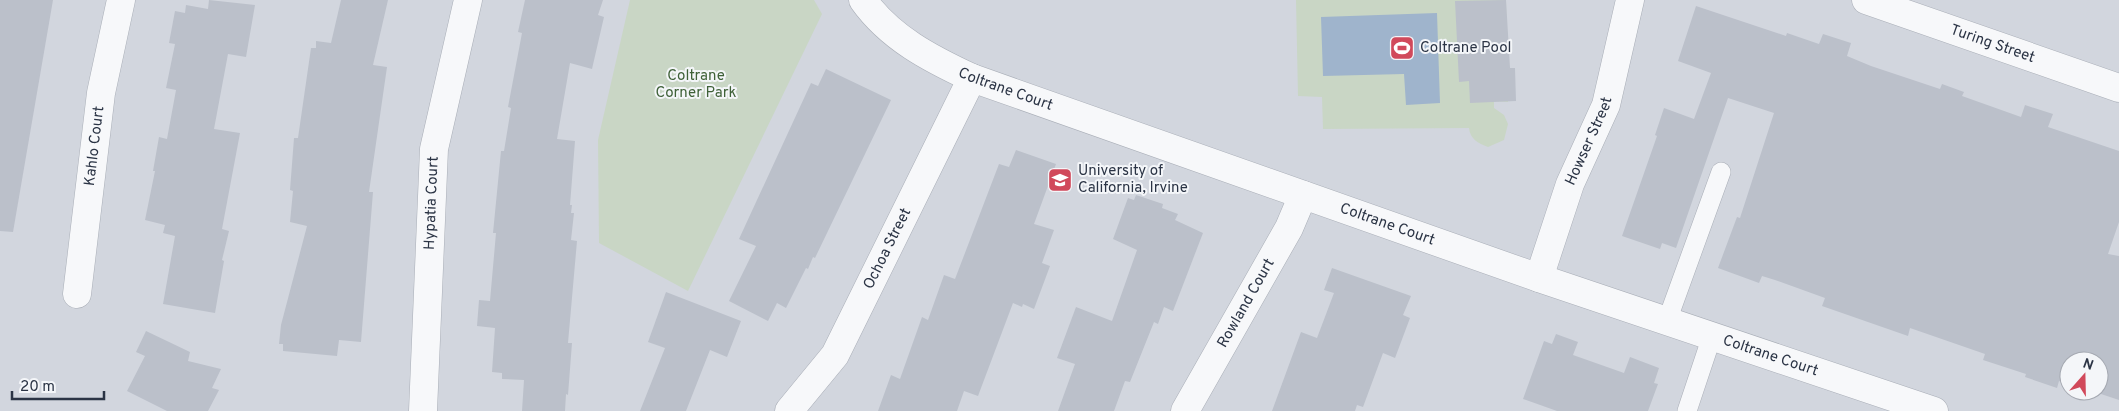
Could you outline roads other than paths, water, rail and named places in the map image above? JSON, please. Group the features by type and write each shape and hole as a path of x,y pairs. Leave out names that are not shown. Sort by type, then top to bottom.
{"street":[{"name":"Kahlo Court","path":"77,294 101,93 121,0"},
{"name":"Hypatia Court","path":"423,411 434,149 468,0"},
{"name":"Coltrane Court","path":"863,0 871,11 910,46 972,78 1539,278 1934,411"},
{"name":"Howser Street","path":"1539,278 1570,184 1606,105 1630,0"},
{"name":"Turing Street","path":"1866,0 2119,88"},
{"name":"Ochoa Street","path":"789,411 835,356 972,78"},
{"name":"Rowland Court","path":"1185,411 1288,228 1303,195"}],"lane":[{"path":"1667,321 1721,172"},
{"path":"1686,411 1712,336"}],"water":[{"name":"Coltrane Pool","path":"1437,13 1440,103 1406,105 1404,74 1323,76 1321,17"}],"place":[{"name":"Coltrane Pool","path":"1402,48"},
{"name":"University of California, Irvine","path":"1060,180"}],"park label":[{"name":"Coltrane Corner Park","path":"696,84"}]}
